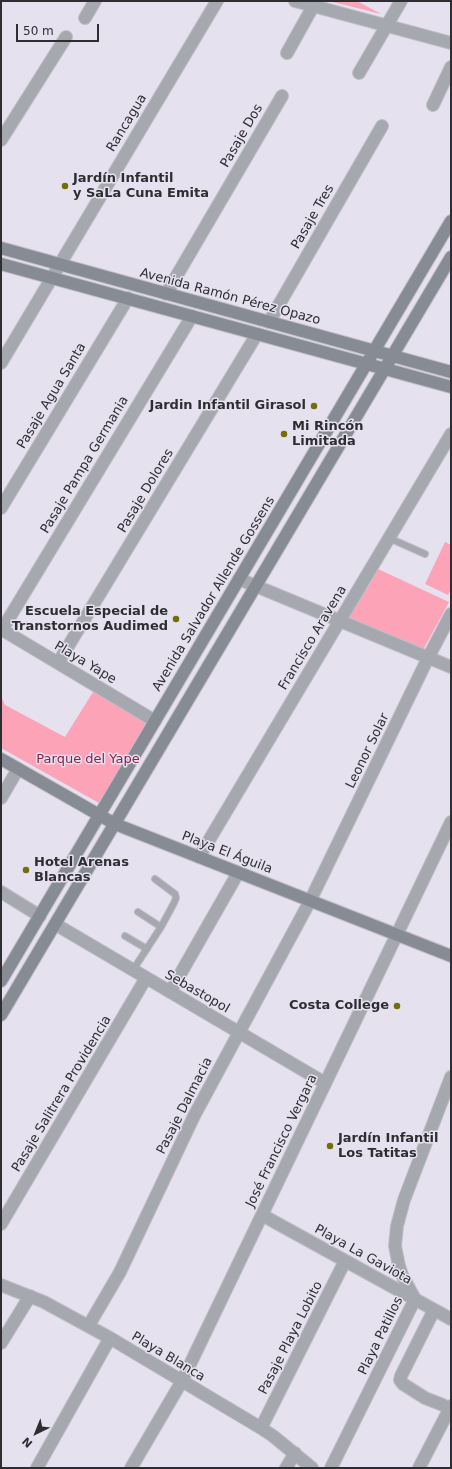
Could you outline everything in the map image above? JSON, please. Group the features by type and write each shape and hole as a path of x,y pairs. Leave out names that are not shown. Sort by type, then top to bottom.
{"main road":[{"name":"Avenida Salvador Allende Gossens","path":"1,981 451,221"},
{"name":"Avenida Ramón Pérez Opazo","path":"1,248 451,372"},
{"path":"1,1016 451,257"},
{"path":"1,264 451,387"},
{"name":"Playa El Águila","path":"1,759 115,824 451,956"}],"street":[{"path":"85,18 95,1"},
{"name":"Rancagua","path":"1,363 217,1"},
{"path":"295,1 315,3 451,43"},
{"path":"359,73 401,1"},
{"path":"287,53 315,3"},
{"path":"1,140 66,37"},
{"path":"433,105 451,67"},
{"name":"Pasaje Dos","path":"166,294 282,96"},
{"name":"Pasaje Tres","path":"269,322 382,126"},
{"name":"Pasaje Agua Santa","path":"1,508 128,298"},
{"name":"Pasaje Pampa Germania","path":"1,629 192,316"},
{"name":"Pasaje Dolores","path":"58,663 257,334"},
{"name":"Francisco Aravena","path":"199,857 451,434"},
{"path":"239,579 451,667"},
{"name":"Leonor Solar","path":"310,901 428,658 451,614"},
{"name":"Playa Yape","path":"1,629 155,721"},
{"path":"1,798 18,769"},
{"name":"José Francisco Vergara","path":"130,1468 182,1381 451,822"},
{"path":"170,992 238,872"},
{"path":"1,892 40,916"},
{"name":"Pasaje Dalmacia","path":"89,1325 120,1272 176,1151 310,901"},
{"name":"Sebastopol","path":"55,924 325,1083"},
{"name":"Pasaje Salitrera Providencia","path":"1,1224 146,978"},
{"name":"Playa Patillos","path":"331,1468 415,1299 402,1275 399,1266 396,1246 397,1226 404,1200 451,1077"},
{"name":"Playa La Gaviota","path":"262,1215 451,1319"},
{"name":"Pasaje Playa Lobito","path":"261,1428 345,1261"},
{"name":"Playa Blanca","path":"1,1285 30,1296 89,1325 261,1428 312,1468"},
{"path":"1,1343 30,1296"},
{"path":"419,1468 447,1406 425,1398 403,1384 400,1380 434,1310"},
{"path":"37,1468 110,1338"},
{"path":"286,1468 295,1454"}],"lane":[{"path":"389,538 425,554"},
{"path":"133,970 161,927 176,898 175,894 155,879"},
{"path":"138,912 161,927"},
{"path":"125,936 147,949"}],"green space":[{"path":"329,1 357,1 381,14"},
{"path":"445,542 451,545 451,589 448,595 425,584"},
{"path":"378,569 449,602 423,650 347,619"},
{"name":"Parque del Yape","path":"93,692 149,722 99,803 1,748 1,696 5,705 65,737"}],"place":[{"name":"Jardín Infantil y SaLa Cuna Emita","path":"65,186"},
{"name":"Jardin Infantil Girasol","path":"314,406"},
{"name":"Mi Rincón Limitada","path":"284,434"},
{"name":"Escuela Especial de Transtornos Audimed","path":"176,619"},
{"name":"Hotel Arenas Blancas","path":"26,870"},
{"name":"Costa College","path":"397,1006"},
{"name":"Jardín Infantil Los Tatitas","path":"330,1146"}]}
